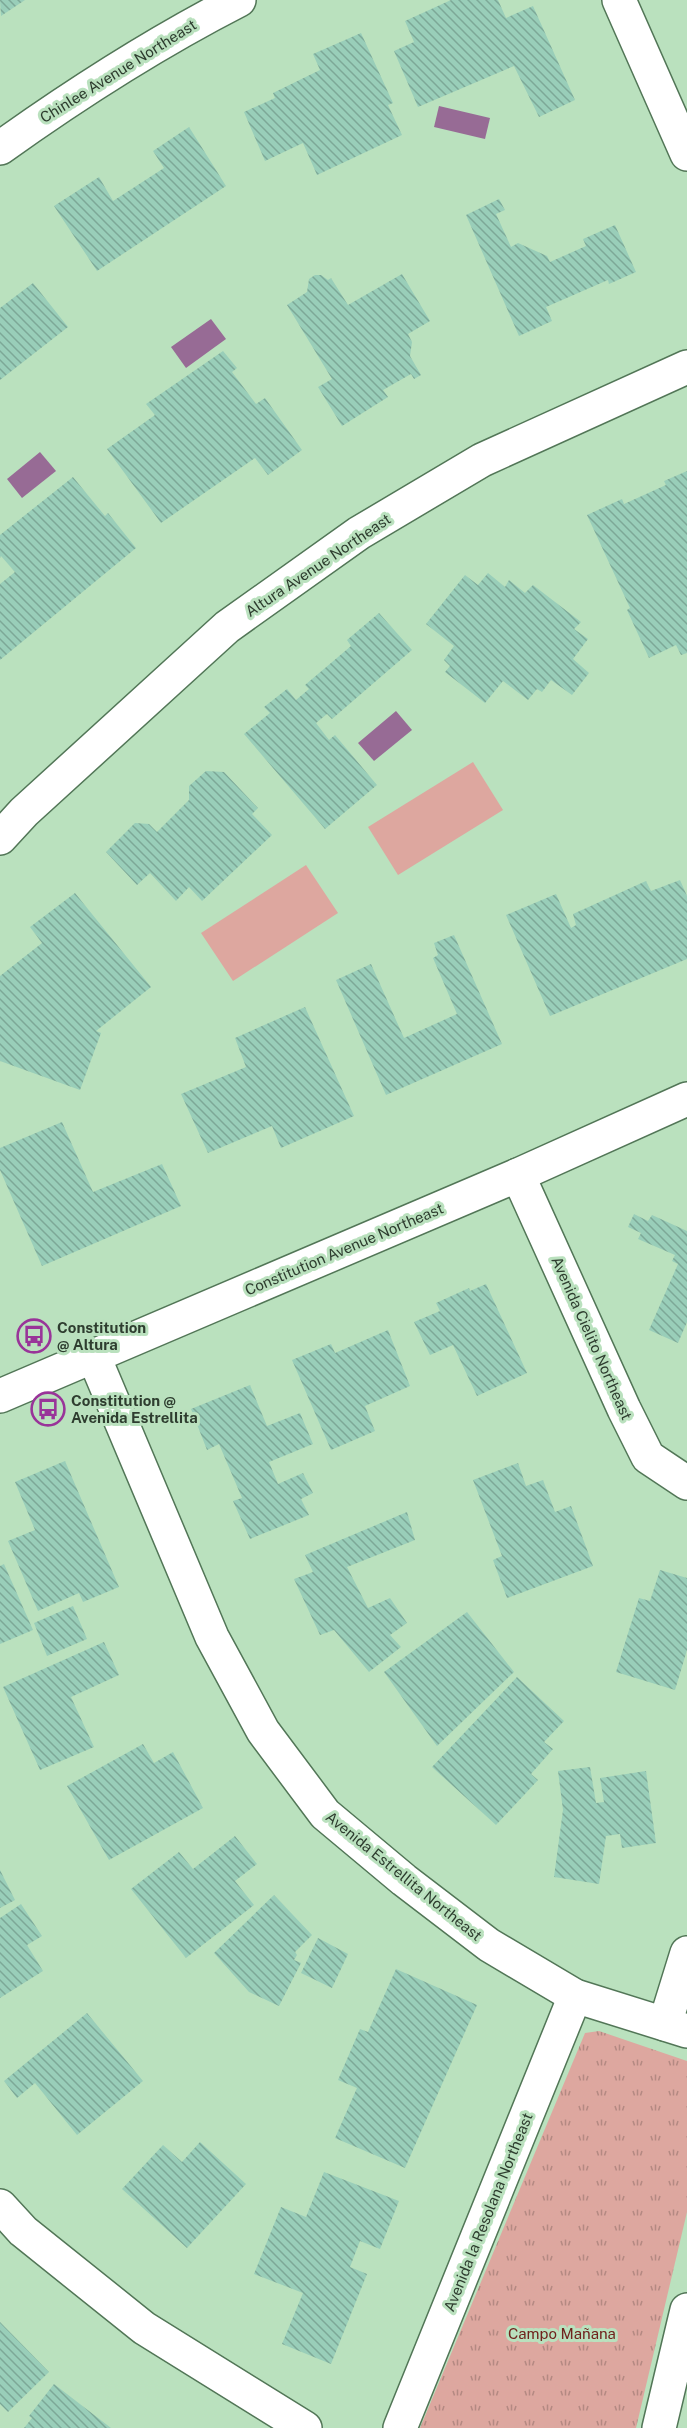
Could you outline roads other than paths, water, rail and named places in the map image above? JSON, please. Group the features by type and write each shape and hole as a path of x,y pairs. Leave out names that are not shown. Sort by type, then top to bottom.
{"street":[{"name":"Chinlee Avenue Northeast","path":"0,148 114,71 184,29 239,0"},
{"path":"619,0 687,154"},
{"name":"Altura Avenue Northeast","path":"0,838 24,812 227,627 359,533 482,460 687,367"},
{"name":"Constitution Avenue Northeast","path":"0,1396 518,1175 687,1099"},
{"name":"Avenida Cielito Northeast","path":"518,1175 648,1457 687,1484"},
{"name":"Avenida Estrellita Northeast","path":"94,1357 212,1637 263,1731 325,1814 404,1880 489,1945 575,1996 676,2028"},
{"path":"676,2028 687,1953"},
{"name":"Avenida la Resolana Northeast","path":"400,2428 575,1996"},
{"path":"0,2206 23,2231 144,2328 305,2428"},
{"path":"659,2428 687,2310"}],"place":[{"name":"Constitution @ Altura","path":"34,1336"},
{"name":"Constitution @ Avenida Estrellita","path":"48,1409"}],"park label":[{"name":"Campo Mañana","path":"562,2333"}]}
